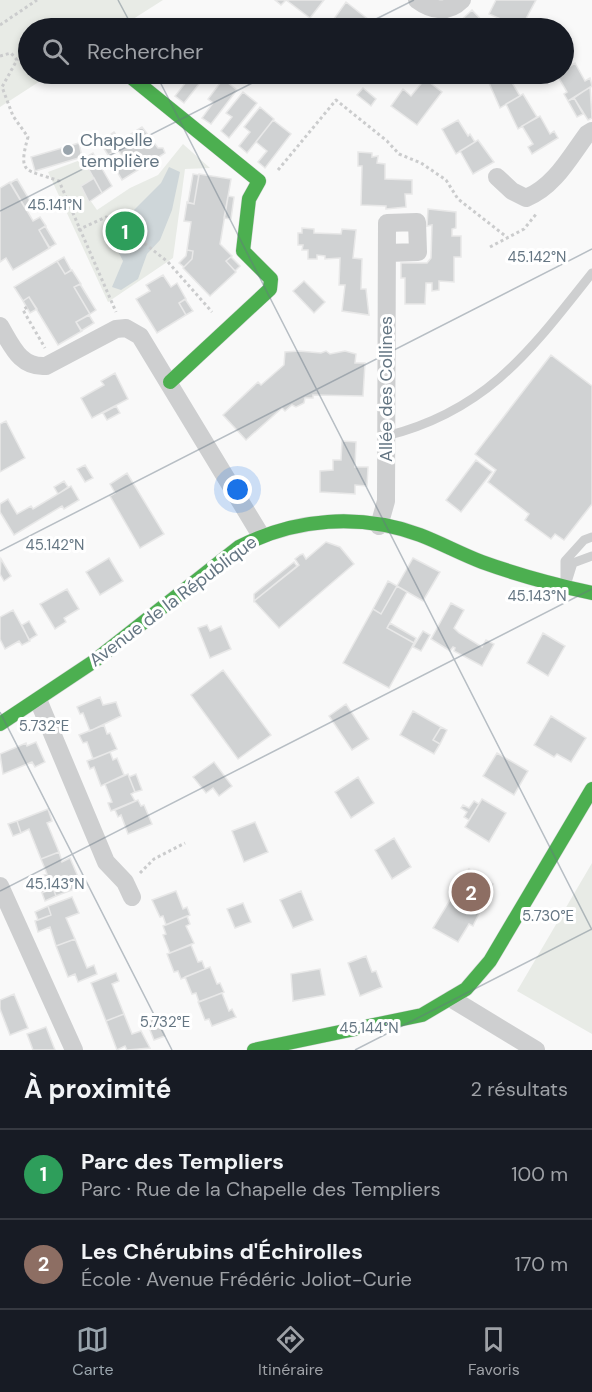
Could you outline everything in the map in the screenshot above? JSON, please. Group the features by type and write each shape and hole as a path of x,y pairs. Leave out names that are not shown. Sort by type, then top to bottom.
{"street":[{"path":"417,0 441,10 454,7 462,0"},
{"path":"139,84 259,181 249,199 243,250 271,279 270,289 170,382"},
{"path":"496,177 512,191 526,198 535,194 548,185 587,134 592,131"},
{"name":"Allée des Collines","path":"380,526 386,501 387,253"},
{"path":"0,326 17,354 28,365 46,366 103,334 126,328 140,336 170,382 260,534"},
{"name":"Avenue de la République","path":"0,724 39,702 196,579 260,534 304,523 325,522 380,526 407,531 482,562 592,593"},
{"path":"39,702 106,862 128,890"},
{"path":"254,1050 384,1026 422,1016 466,989 490,961 592,789"},
{"path":"0,886 74,1050"},
{"path":"452,999 536,1050"}],"lane":[{"path":"386,435 441,416 482,395 519,362 592,273"},
{"path":"566,587 565,561 589,540"},
{"path":"566,587 573,564 592,556"}],"path":[{"path":"0,25 37,0"},
{"path":"0,56 11,53 17,60 2,87 13,116 28,137 22,157 23,167 28,172 59,181 110,303 126,328"},
{"path":"259,181 267,184 336,100 387,141 399,154 421,163 446,180 458,199 508,238"},
{"path":"490,247 524,229 536,214 539,199 535,194"},
{"path":"78,230 106,216 116,220 168,262 228,327"},
{"path":"27,307 23,310 54,362"},
{"path":"128,890 154,859 185,843"}],"shaded area":[{"path":"0,0 163,0 135,18 18,18 18,84 36,84 0,107"},
{"path":"183,144 210,168 185,169 173,258 108,302 48,172 83,159 94,178 81,187 97,210 130,188 158,175"},
{"path":"169,167 180,172 172,210 160,240 147,254 138,279 121,290 112,287 123,261 116,247 131,213 161,183"},
{"path":"592,863 592,1034 517,991"}],"building":[{"path":"275,0 286,0 281,5"},
{"path":"286,0 324,0 310,18"},
{"path":"496,0 536,0 526,18 498,18 489,14"},
{"path":"346,2 366,18 335,18"},
{"path":"472,10 479,18 463,18"},
{"path":"574,64 585,81 590,78 592,86 568,101 564,94 567,92 562,84 574,84"},
{"path":"185,84 199,84 184,103 175,96"},
{"path":"219,84 229,84 237,90 211,124 202,118 213,103 208,99"},
{"path":"421,84 432,84 442,92 417,125 391,106 403,89 411,96"},
{"path":"489,84 513,84 520,96 500,108"},
{"path":"590,87 592,118 588,120 574,98"},
{"path":"363,88 376,99 371,106 357,95"},
{"path":"243,92 257,103 229,138 221,131 232,117 226,113"},
{"path":"523,94 537,117 518,129 506,104"},
{"path":"574,98 583,114 577,117 568,101"},
{"path":"260,107 274,119 247,153 239,146 250,132 244,127"},
{"path":"540,116 550,134 554,131 558,138 532,154 528,147 533,144 522,126"},
{"path":"273,120 291,134 265,168 258,162 267,151 256,142"},
{"path":"458,120 468,136 470,134 475,142 456,154 442,129"},
{"path":"142,127 158,148 163,148 165,153 122,180 116,170 128,164 118,150 108,155 100,142 114,132 120,141"},
{"path":"478,140 494,162 473,174 460,151"},
{"name":"Chapelle templière","path":"79,143 82,157 35,171 31,157"},
{"path":"358,152 372,153 372,157 378,156 377,163 385,164 385,179 412,180 412,194 405,194 406,207 386,209 386,206 361,205 362,166 358,166"},
{"path":"93,153 112,186 102,193 83,159"},
{"path":"193,174 199,175 194,204 188,203"},
{"path":"199,174 231,179 220,244 232,256 226,261 236,272 210,296 183,268 192,259 193,251 187,250 191,222 184,221 187,202 194,204"},
{"path":"94,178 102,193 89,202 81,186"},
{"path":"17,179 32,204 25,208 10,183"},
{"path":"10,182 33,221 40,217 46,226 39,230 50,248 13,270 6,258 0,262 0,188"},
{"path":"228,196 234,197 231,219 224,218"},
{"path":"428,209 456,212 456,228 452,229 452,236 461,236 461,257 454,257 454,282 439,281 439,290 432,291 432,283 426,283 425,304 405,304 405,278 401,278 401,263 427,263 431,258 432,225 427,226"},
{"path":"45,226 56,244 49,248 39,230"},
{"path":"302,228 314,229 314,233 341,234 342,229 356,230 353,258 362,259 361,289 366,289 369,315 342,311 345,285 339,285 340,258 325,259 325,256 317,255 317,259 308,259 308,250 302,250 303,245 298,245 298,233 302,233"},
{"path":"187,250 193,251 192,259 184,267 179,263 186,256"},
{"path":"64,257 71,270 65,274 57,261"},
{"path":"231,257 240,266 235,271 226,261"},
{"path":"57,261 65,274 72,270 81,284 74,287 90,314 76,322 82,331 58,345 29,297 23,301 14,287"},
{"path":"163,275 171,287 177,283 186,299 179,303 186,315 157,333 136,299 150,291 146,285"},
{"path":"304,281 325,302 314,313 293,291"},
{"path":"80,284 96,310 90,314 74,287"},
{"path":"29,297 37,309 30,313 23,301"},
{"path":"185,299 193,311 186,315 179,303"},
{"path":"89,315 94,323 81,331 76,322"},
{"path":"326,351 330,354 345,351 356,354 355,363 365,363 363,396 313,395 313,398 305,398 304,403 296,407 292,405 285,411 282,408 246,440 223,415 258,382 261,385 284,365 285,352 321,353"},
{"path":"551,355 592,386 592,504 564,540 555,534 551,539 525,520 529,514 488,482 496,470 475,454"},
{"path":"115,373 128,399 92,418 81,398 104,385 101,381"},
{"path":"116,406 120,413 107,420 103,413"},
{"path":"6,421 25,458 0,472 0,424"},
{"path":"342,441 356,442 355,467 368,467 367,486 355,485 355,494 320,492 320,471 333,470 333,460 341,460"},
{"path":"476,460 492,472 461,512 446,500"},
{"path":"85,465 93,478 85,482 77,469"},
{"path":"127,473 164,534 140,548 110,496 115,493 110,484"},
{"path":"64,481 68,487 58,494 54,487"},
{"path":"71,486 79,500 64,509 62,506 14,535 0,512 0,504 8,499 17,514 31,506 33,509"},
{"path":"326,542 340,547 354,564 279,628 254,601 299,565 295,559 303,554 306,559"},
{"path":"109,558 123,581 100,595 86,572"},
{"path":"413,558 440,572 423,601 397,586"},
{"path":"1,559 11,576 4,581 0,574"},
{"path":"294,562 297,566 254,601 254,594"},
{"path":"388,581 397,586 381,614 373,609"},
{"path":"397,586 407,592 387,628 414,643 389,688 343,663 373,609 381,614"},
{"path":"67,589 79,609 64,618 66,622 55,629 40,604"},
{"path":"451,603 464,610 454,628 459,633 482,647 486,640 494,644 482,666 454,651 455,648 453,647 450,651 431,639"},
{"path":"13,610 30,641 22,645 19,641 5,649 0,639 0,617"},
{"path":"29,621 37,635 29,640 22,625"},
{"path":"390,623 416,638 414,643 387,628"},
{"path":"207,625 210,631 221,626 231,649 210,658 198,628"},
{"path":"423,631 430,635 421,651 413,647"},
{"path":"543,633 565,646 548,676 527,663"},
{"path":"223,670 271,735 238,759 191,695"},
{"path":"100,697 103,705 116,702 121,716 90,731 83,713 80,714 77,707"},
{"path":"346,704 369,739 352,750 329,716"},
{"path":"413,711 441,727 433,740 440,744 434,754 400,735"},
{"path":"551,716 586,738 571,762 557,754 554,757 534,745"},
{"path":"104,725 117,749 93,759 87,742 83,743 79,735"},
{"path":"441,727 447,730 440,744 433,740"},
{"path":"36,742 45,762 35,767 32,762 3,774 0,754 26,743 27,746"},
{"path":"110,752 113,760 117,758 124,775 101,786 94,767 90,769 87,761"},
{"path":"497,753 528,771 514,795 483,776"},
{"path":"214,762 232,786 219,796 213,788 206,793 193,777"},
{"path":"128,774 135,792 131,794 135,801 111,811 108,803 112,802 105,784"},
{"path":"136,774 142,790 135,792 129,777"},
{"path":"358,777 374,803 351,818 335,792"},
{"path":"482,799 506,813 489,842 465,827"},
{"path":"138,800 141,806 144,805 152,824 128,834 121,815 118,817 115,810"},
{"path":"474,801 479,804 469,820 464,817 467,812 461,808 463,805 469,808"},
{"path":"48,809 52,821 47,823 59,852 41,859 29,829 21,833 17,821"},
{"path":"17,821 21,833 13,836 8,824"},
{"path":"255,822 268,852 244,862 232,831"},
{"path":"394,838 411,867 392,879 375,850"},
{"path":"59,852 62,862 70,858 82,886 56,896 53,888 42,893 36,878 47,874 41,859"},
{"path":"469,869 493,884 473,926 469,924 458,942 433,928"},
{"path":"53,888 56,896 45,901 42,893"},
{"path":"176,891 183,909 187,907 190,915 166,925 152,900"},
{"path":"301,891 313,920 293,928 280,900"},
{"path":"72,897 79,913 66,918 75,939 56,946 50,927 38,932 35,921 51,915 48,906"},
{"path":"243,903 251,922 235,928 227,909"},
{"path":"48,906 51,915 38,920 35,912"},
{"path":"187,916 190,924 186,926 194,943 170,953 163,935 166,934 163,926"},
{"path":"75,939 87,968 94,965 97,974 78,982 75,974 68,977 56,946"},
{"path":"191,945 198,962 202,961 205,969 181,979 178,971 174,972 167,954"},
{"path":"366,956 372,972 376,971 382,987 360,996 348,963"},
{"path":"210,967 217,984 220,983 224,992 199,1002 196,993 192,994 185,977"},
{"path":"320,969 325,995 293,1001 291,974"},
{"path":"116,973 119,981 112,984 124,1014 106,1021 91,983"},
{"path":"222,993 229,1011 232,1009 236,1017 212,1026 209,1019 205,1020 198,1002"},
{"path":"14,994 28,1028 10,1035 0,1009 0,1000"},
{"path":"124,1014 132,1034 141,1031 150,1048 127,1050 125,1046 117,1050 106,1021"},
{"path":"157,1016 165,1036 154,1040 146,1020"},
{"path":"46,1027 55,1050 33,1050 27,1034"}],"traffic: fast":[{"path":"139,84 259,181 249,199 243,251 271,279 270,289 170,382"},
{"path":"0,724 93,662 239,547 282,530 305,525 351,521 397,528 420,535 496,567 592,593"},
{"path":"254,1050 422,1015 466,989 490,961 592,789"}],"place":[{"name":"Chapelle templière","path":"68,150"},
{"name":"Parc des Templiers","path":"125,231"},
{"name":"Les Chérubins d'Échirolles","path":"471,892"}]}
